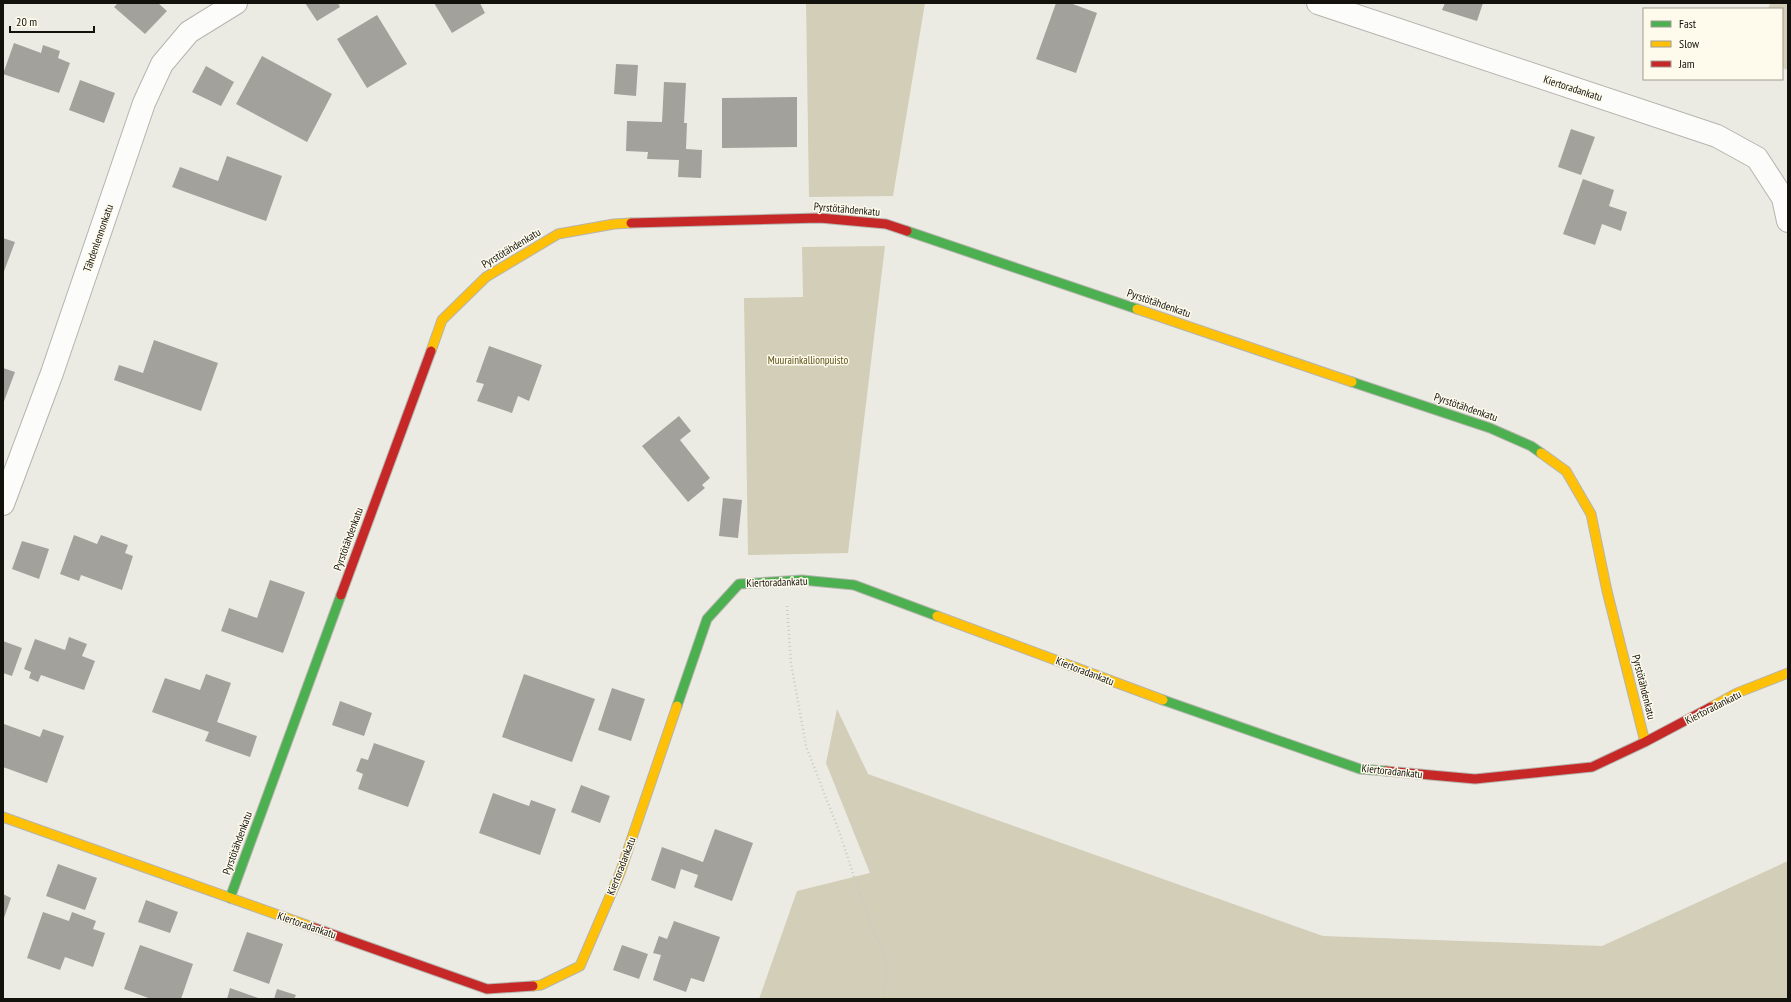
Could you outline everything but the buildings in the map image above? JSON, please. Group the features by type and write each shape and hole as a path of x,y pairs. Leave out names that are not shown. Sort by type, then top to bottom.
{"street":[{"name":"Tähdenlennonkatu","path":"3,504 52,373 144,103 162,64 189,32 236,3"},
{"name":"Kiertoradankatu","path":"1318,3 1718,136 1757,158 1783,198 1788,221"},
{"name":"Pyrstötähdenkatu","path":"230,898 442,320 486,277 558,234 614,224 698,220 820,218 886,224 1490,428 1531,446 1566,471 1591,514 1607,591 1645,742"},
{"name":"Kiertoradankatu","path":"3,817 487,989 541,985 580,966 622,868 707,619 738,584 802,580 854,585 1139,692 1360,769 1475,779 1592,767 1645,742 1738,693 1788,673"}],"path":[{"path":"786,581 791,663 806,746 840,834 863,904 887,961 884,998 887,999"}],"green space":[{"path":"806,3 925,3 893,196 809,197"},
{"path":"1770,3 1788,3 1788,70 1783,68 1783,8 1768,8"},
{"name":"Muurainkallionpuisto","path":"885,246 848,553 748,555 744,298 803,297 802,247"},
{"path":"837,709 868,774 1323,936 1602,946 1788,861 1788,999 759,999 797,891 870,873 826,763"}],"traffic: fast":[{"path":"907,231 1137,309"},
{"path":"1352,382 1490,428 1531,446 1541,453"},
{"path":"677,706 707,619 739,584 802,580 854,585 937,616"},
{"path":"230,898 341,595"},
{"path":"1163,700 1360,769 1386,771"}],"traffic: slow":[{"path":"431,351 442,320 486,277 558,234 614,224 631,223"},
{"path":"1137,309 1352,382"},
{"path":"1541,453 1566,471 1591,514 1607,591 1645,742"},
{"path":"937,616 1163,700"},
{"path":"1711,707 1737,693 1788,673"},
{"path":"533,986 541,985 580,966 620,873 677,706"},
{"path":"3,817 312,927"}],"traffic: jam":[{"path":"631,223 820,218 886,224 907,231"},
{"path":"341,595 431,351"},
{"path":"1386,771 1475,779 1592,767 1645,742 1711,707"},
{"path":"312,927 487,989 533,986"}]}
